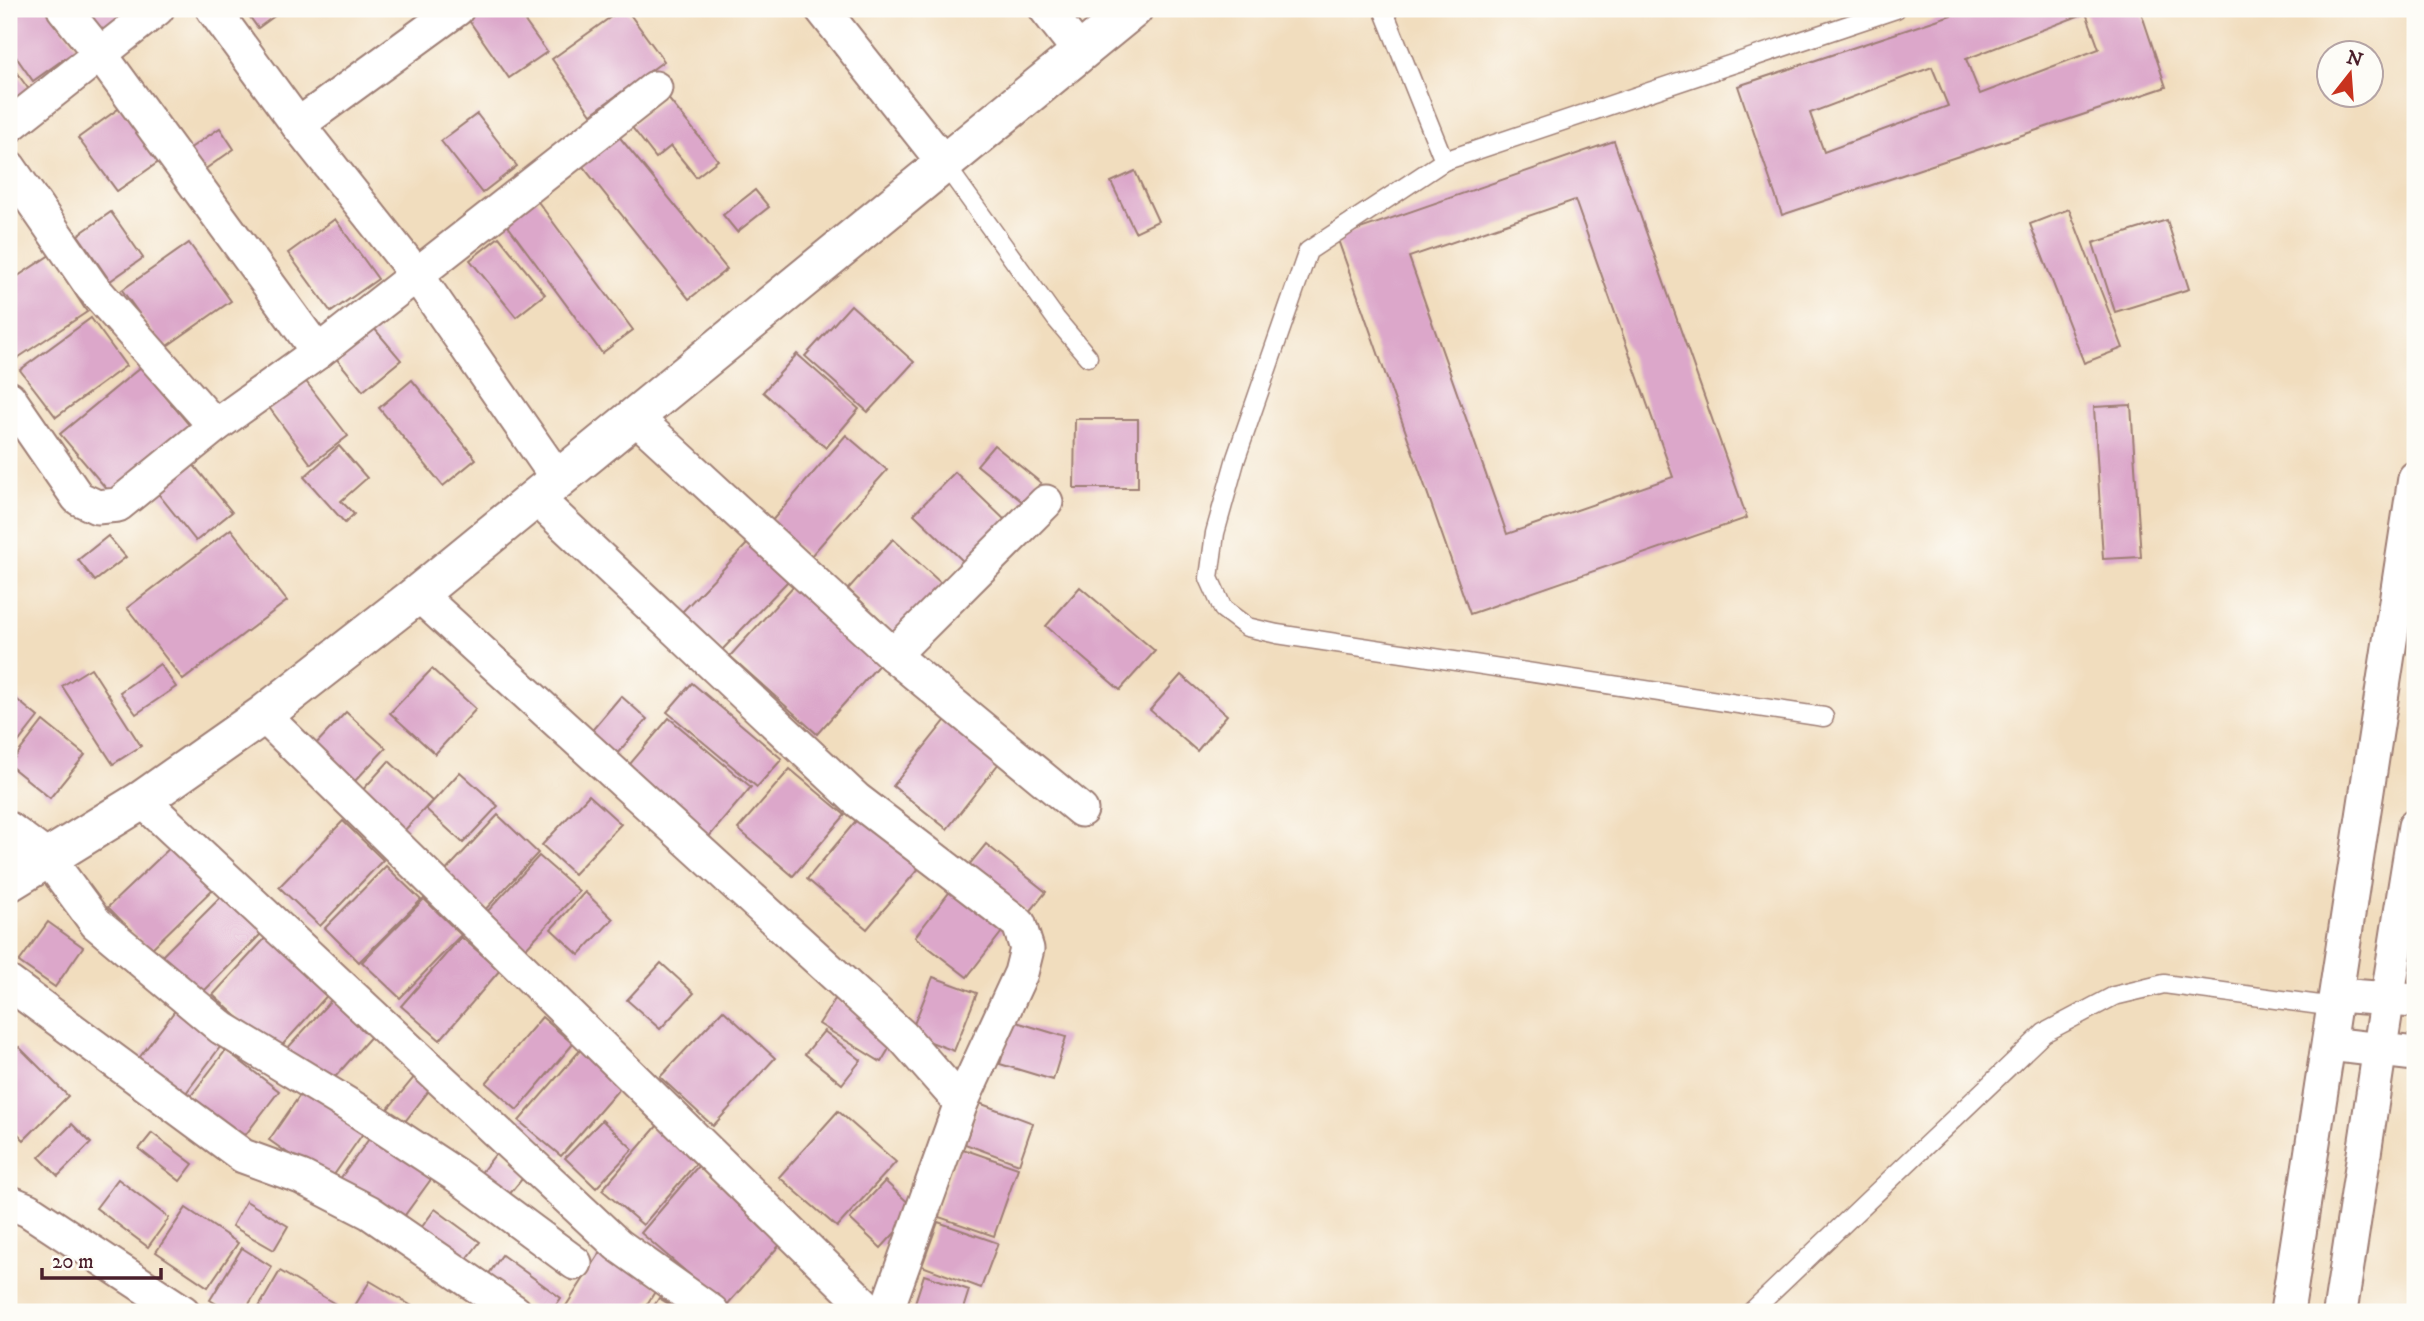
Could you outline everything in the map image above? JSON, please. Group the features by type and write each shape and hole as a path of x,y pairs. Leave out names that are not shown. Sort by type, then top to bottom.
{"street":[{"path":"64,9 100,54 318,352"},
{"path":"9,125 157,9"},
{"path":"213,9 298,125 416,274 547,488 856,799 1019,924 1027,949 1021,972 961,1103 886,1312"},
{"path":"298,125 457,9"},
{"path":"822,9 944,163"},
{"path":"1046,9 1079,51"},
{"path":"9,882 142,800 263,715 418,594 1133,9"},
{"path":"9,398 78,498 97,507 118,505 215,426 318,352 655,88"},
{"path":"9,167 92,287 215,426"},
{"path":"635,417 893,655 1081,810"},
{"path":"2287,1312 2415,478"},
{"path":"893,655 1046,502"},
{"path":"418,594 902,1036 961,1103"},
{"path":"263,715 872,1312"},
{"path":"142,800 618,1245 712,1312"},
{"path":"2340,1312 2381,1051 2401,999 2415,826"},
{"path":"9,829 48,858 96,923 222,1028 360,1112 456,1175 575,1263"},
{"path":"9,983 243,1156 301,1177 369,1212 515,1312"},
{"path":"2336,1001 2401,999"},
{"path":"2329,1044 2415,1054"},
{"path":"9,1202 27,1210 183,1312"}],"lane":[{"path":"1383,9 1444,161"},
{"path":"1824,717 1276,634 1247,627 1223,609 1209,578 1215,533 1236,458 1308,251 1444,161 1896,9"},
{"path":"944,163 1056,319 1088,357"},
{"path":"1751,1312 2044,1033 2114,996 2164,984 2336,1001"}],"building":[{"path":"9,9 50,9 78,49 33,81 9,47"},
{"path":"82,9 134,9 103,34"},
{"path":"244,9 284,9 258,28"},
{"path":"483,9 516,9 547,52 509,78 468,19"},
{"path":"622,9 626,9 664,61 591,114 552,59"},
{"path":"1969,9 2140,9 2166,87 1782,215 1738,86","holes":["2086,13 2099,49 1980,94 1966,59","1932,67 1948,106 1824,152 1810,113"]},
{"path":"9,62 30,91 9,106"},
{"path":"667,97 718,160 696,177 671,146 656,158 631,126"},
{"path":"121,107 160,161 117,191 78,138"},
{"path":"477,114 517,166 482,193 441,141"},
{"path":"220,128 234,149 201,172 186,151"},
{"path":"617,134 727,269 689,299 580,163"},
{"path":"1614,141 1747,518 1470,614 1337,237","holes":["1575,200 1673,477 1507,534 1409,257"]},
{"path":"1135,171 1158,221 1135,232 1111,182"},
{"path":"755,190 769,207 737,232 723,215"},
{"path":"533,195 633,330 602,353 502,218"},
{"path":"2069,209 2123,348 2084,363 2030,224"},
{"path":"111,212 143,258 110,281 78,235"},
{"path":"335,219 378,279 331,312 288,253"},
{"path":"2167,220 2189,289 2115,312 2093,243"},
{"path":"499,237 545,294 516,317 470,260"},
{"path":"189,243 231,301 164,348 122,290"},
{"path":"50,255 87,312 10,363 9,282"},
{"path":"851,305 914,362 868,412 805,356"},
{"path":"91,318 126,366 56,417 20,370"},
{"path":"368,321 401,360 363,391 330,351"},
{"path":"797,354 859,409 826,448 763,392"},
{"path":"141,367 190,426 110,493 60,434"},
{"path":"304,379 348,436 311,464 268,406"},
{"path":"412,380 476,459 443,486 379,408"},
{"path":"2131,405 2141,557 2103,559 2094,407"},
{"path":"1075,419 1138,419 1138,488 1074,488"},
{"path":"846,435 887,470 810,557 770,523"},
{"path":"994,445 1041,483 1024,503 977,465"},
{"path":"339,446 367,478 341,501 354,514 345,523 304,477"},
{"path":"192,463 232,512 196,541 156,491"},
{"path":"955,472 1006,521 965,563 914,514"},
{"path":"231,529 287,601 183,680 127,608"},
{"path":"108,536 126,557 95,581 78,560"},
{"path":"893,539 943,585 897,635 848,589"},
{"path":"748,543 788,581 721,651 681,613"},
{"path":"798,581 884,659 817,734 730,656"},
{"path":"1080,587 1155,651 1120,690 1046,626"},
{"path":"160,664 176,687 136,714 120,692"},
{"path":"91,668 141,746 113,764 62,686"},
{"path":"432,669 476,709 435,754 390,713"},
{"path":"1181,675 1227,715 1197,751 1150,710"},
{"path":"692,683 782,759 757,787 667,712"},
{"path":"9,693 38,717 9,754"},
{"path":"621,696 647,719 610,762 583,741"},
{"path":"346,712 386,748 354,782 314,746"},
{"path":"949,716 1003,758 947,829 893,786"},
{"path":"669,718 751,787 701,846 619,777"},
{"path":"43,721 85,755 50,798 9,765"},
{"path":"389,761 432,801 403,832 360,793"},
{"path":"790,769 845,815 793,876 738,829"},
{"path":"460,772 498,806 463,843 426,809"},
{"path":"589,795 621,824 574,874 542,845"},
{"path":"498,815 538,853 481,914 440,877"},
{"path":"860,816 920,867 867,929 807,879"},
{"path":"343,821 383,860 320,926 279,887"},
{"path":"175,843 216,886 150,950 108,907"},
{"path":"986,844 1046,892 1029,913 968,866"},
{"path":"539,856 579,891 524,950 485,914"},
{"path":"386,866 421,900 359,962 325,928"},
{"path":"955,885 1008,924 967,977 915,937"},
{"path":"585,892 613,919 579,955 551,929"},
{"path":"225,893 264,931 199,996 160,958"},
{"path":"424,899 461,935 400,998 362,962"},
{"path":"48,922 83,947 55,987 19,962"},
{"path":"270,933 332,990 276,1052 213,995"},
{"path":"461,937 500,970 440,1040 401,1006"},
{"path":"661,963 694,993 660,1029 627,1000"},
{"path":"933,977 977,993 954,1051 910,1034"},
{"path":"333,998 374,1033 327,1086 286,1050"},
{"path":"835,999 896,1037 881,1062 819,1024"},
{"path":"177,1008 223,1043 183,1097 136,1062"},
{"path":"723,1010 775,1058 713,1126 660,1077"},
{"path":"542,1017 573,1044 517,1110 486,1083"},
{"path":"1013,1021 1066,1037 1053,1080 1000,1064"},
{"path":"824,1031 861,1060 842,1084 805,1054"},
{"path":"19,1047 68,1096 24,1140 9,1125 9,1057"},
{"path":"583,1047 625,1082 561,1156 519,1121"},
{"path":"226,1050 279,1091 240,1142 187,1101"},
{"path":"415,1076 431,1088 403,1124 386,1111"},
{"path":"305,1088 366,1129 329,1182 269,1140"},
{"path":"979,1103 1033,1123 1019,1164 965,1144"},
{"path":"838,1111 896,1162 837,1227 779,1177"},
{"path":"664,1118 705,1153 643,1225 602,1190"},
{"path":"602,1120 633,1149 596,1188 565,1158"},
{"path":"72,1124 91,1143 58,1176 39,1157"},
{"path":"377,1128 437,1171 397,1226 337,1183"},
{"path":"152,1133 193,1164 180,1181 139,1149"},
{"path":"960,1148 1018,1168 994,1236 936,1216"},
{"path":"498,1151 527,1173 508,1196 480,1174"},
{"path":"699,1165 785,1239 726,1306 641,1233"},
{"path":"118,1179 169,1218 148,1247 96,1208"},
{"path":"885,1181 916,1210 881,1248 850,1219"},
{"path":"246,1201 288,1226 274,1250 232,1226"},
{"path":"186,1208 238,1243 208,1287 156,1252"},
{"path":"435,1209 480,1242 463,1264 419,1231"},
{"path":"938,1222 998,1243 981,1288 922,1266"},
{"path":"242,1248 272,1267 244,1312 230,1312 210,1300"},
{"path":"602,1250 658,1287 642,1312 562,1312"},
{"path":"502,1255 561,1298 551,1312 539,1312 488,1275"},
{"path":"280,1271 337,1305 333,1312 256,1312"},
{"path":"924,1275 969,1290 962,1312 912,1312"},
{"path":"370,1281 422,1312 351,1312"},
{"path":"659,1298 681,1312 650,1312"}]}
